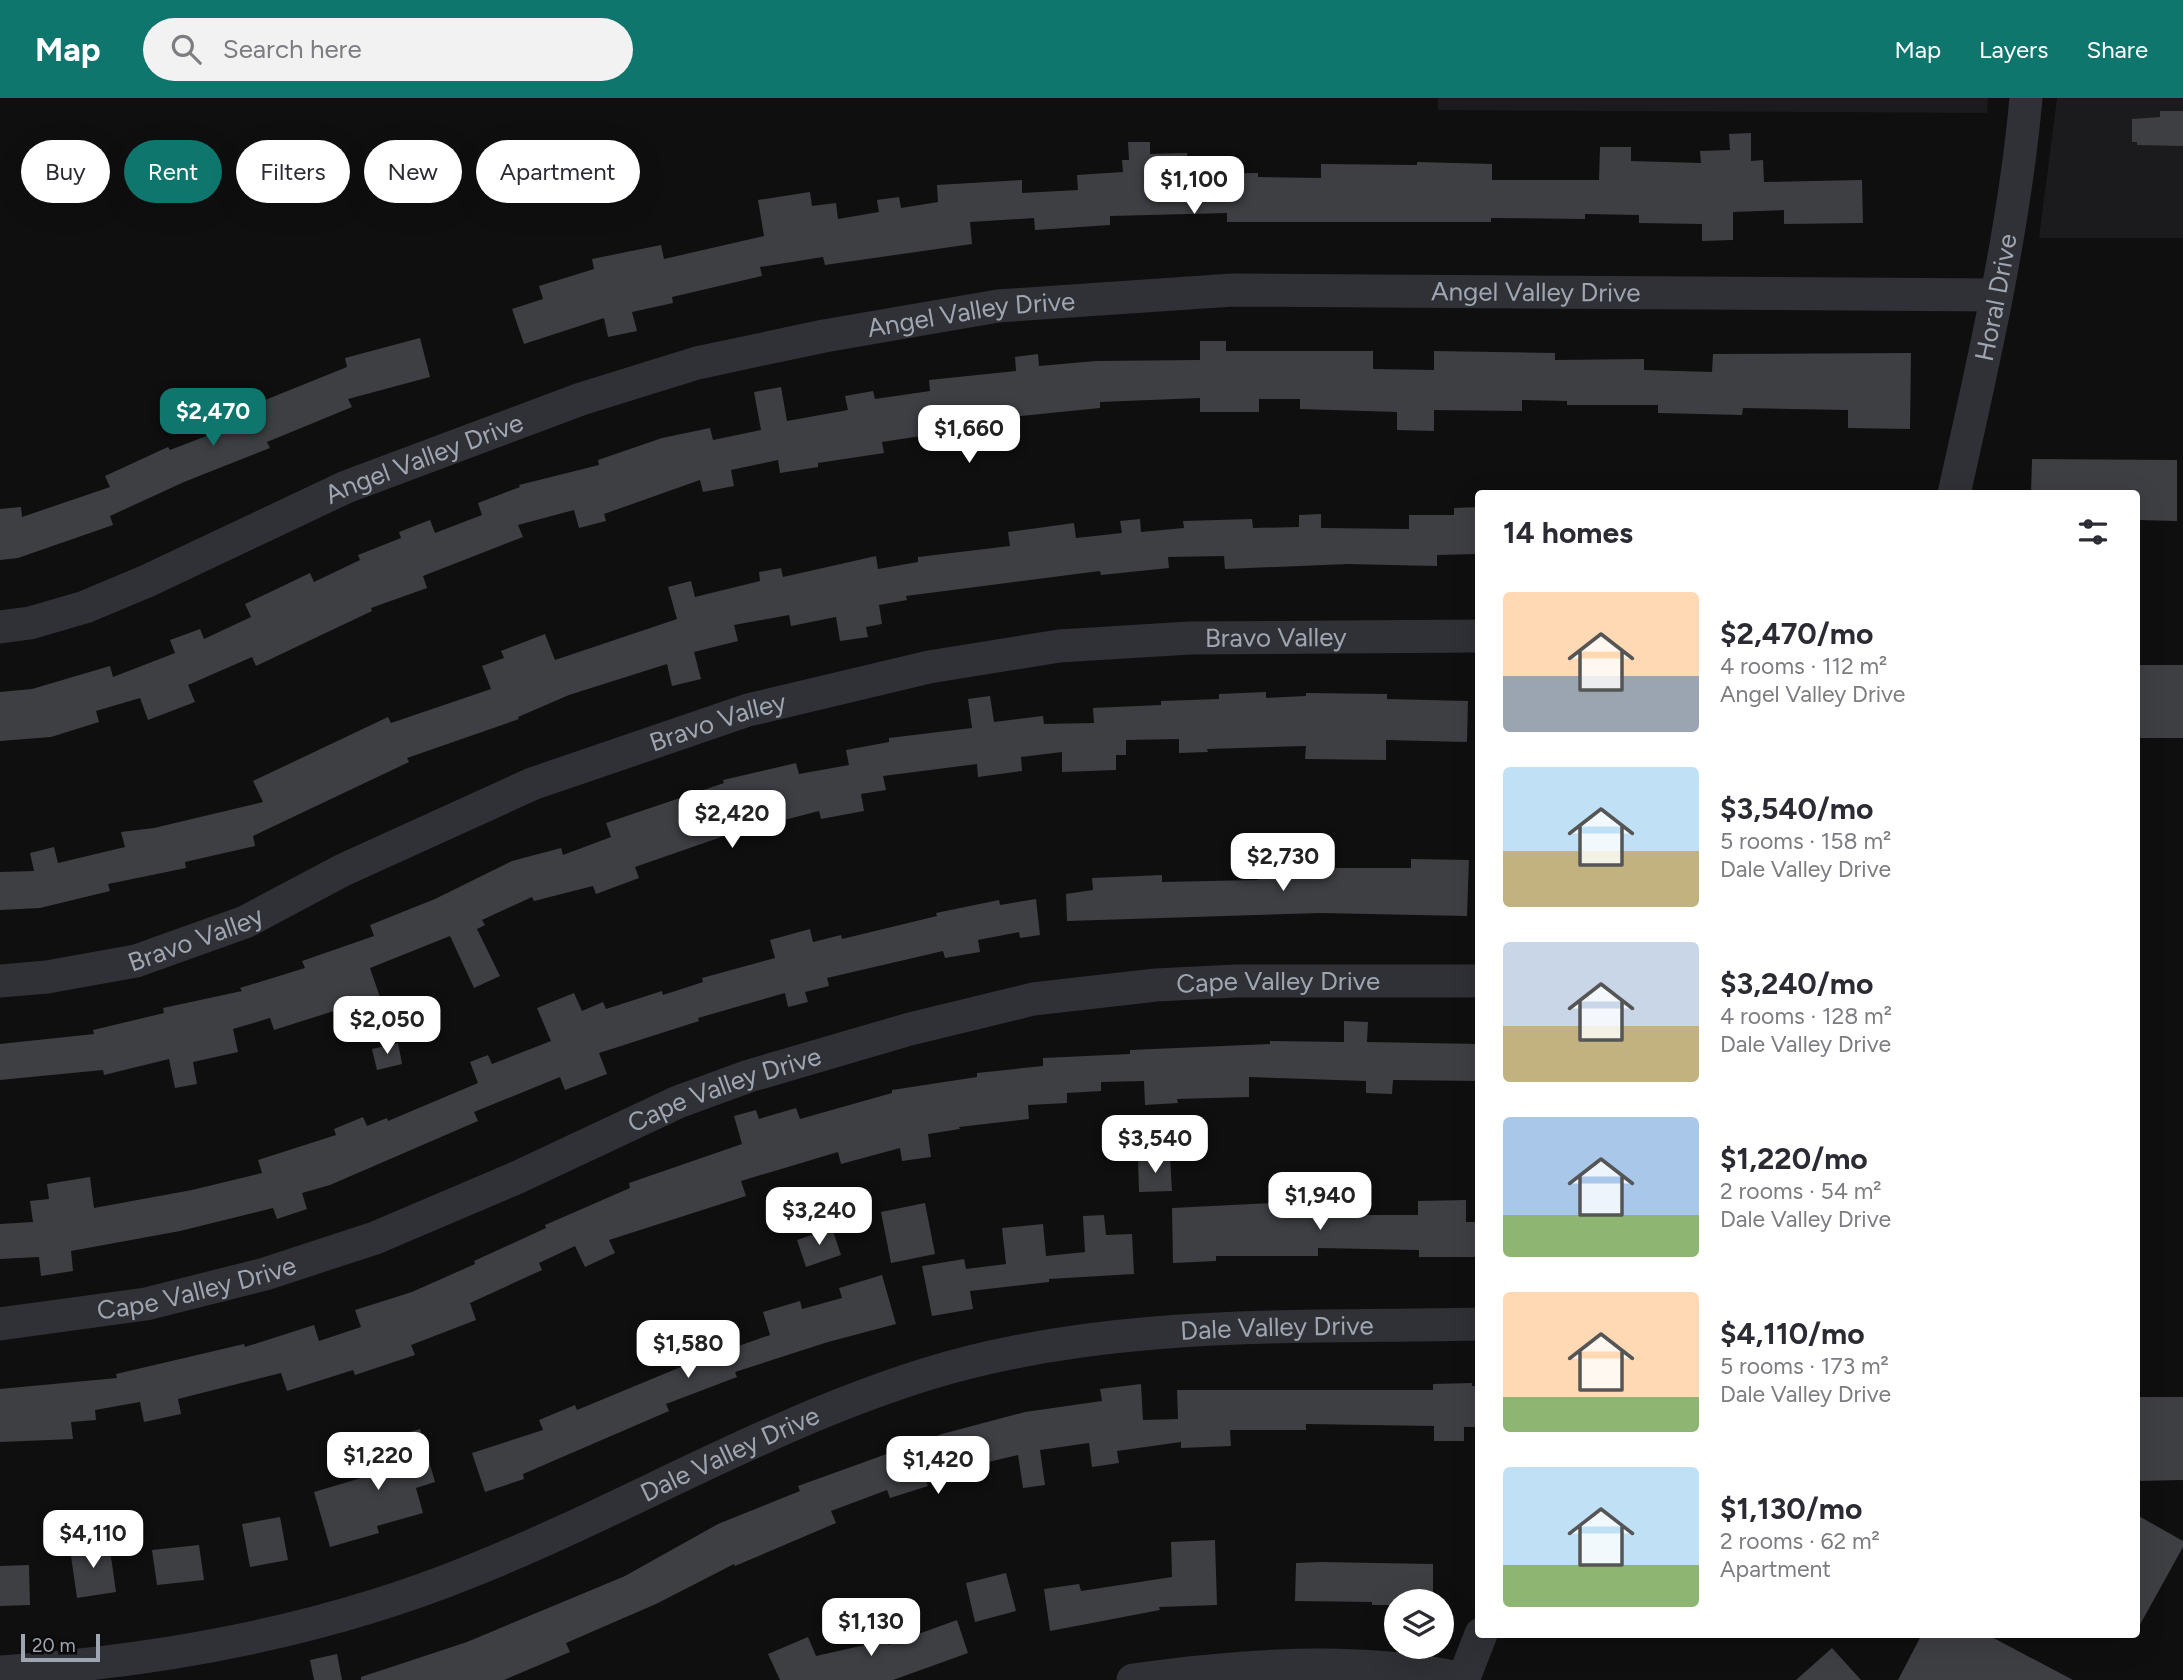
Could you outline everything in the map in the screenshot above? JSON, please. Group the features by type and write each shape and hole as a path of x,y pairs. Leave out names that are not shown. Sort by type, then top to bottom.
{"street":[{"name":"Horal Drive","path":"1955,490 1995,295 2022,142 2026,98"},
{"name":"Angel Valley Drive","path":"0,627 30,623 85,607 147,581 346,487 581,399 697,363 824,336 998,306 1233,290 1995,295"},
{"name":"Bravo Valley","path":"0,981 47,977 136,961 245,922 343,870 532,784 748,710 916,670 1059,646 1190,638 1475,636"},
{"name":"Cape Valley Drive","path":"0,1324 146,1304 265,1274 375,1238 516,1178 678,1102 749,1076 910,1030 1033,999 1156,985 1236,981 1475,981"},
{"name":"Dale Valley Drive","path":"0,1672 71,1667 249,1640 403,1596 474,1570 768,1434 927,1374 1060,1341 1207,1328 1475,1324"},
{"path":"1133,1680 1217,1668 1339,1664 1427,1671 1463,1679 1478,1638"}],"shaded area":[{"path":"1438,98 1988,98 1987,113 1438,110"},
{"path":"2057,98 2183,98 2183,238 2039,238"}],"building":[{"path":"2160,111 2183,111 2183,146 2137,145 2137,142 2132,142 2132,119 2160,117"},
{"path":"1751,133 1751,161 1763,160 1764,182 1862,180 1863,223 1784,224 1784,210 1733,212 1733,240 1702,241 1702,224 1639,223 1639,215 1585,214 1585,219 1491,218 1491,222 1227,222 1227,213 1110,216 1110,225 1035,230 1034,218 970,222 972,244 825,265 823,257 760,267 762,276 672,297 673,303 632,312 637,331 608,337 604,318 524,344 512,309 543,299 539,286 594,269 592,259 661,245 664,259 764,236 758,200 810,192 812,206 836,203 838,219 879,212 877,200 899,197 901,208 938,202 937,185 1022,180 1022,193 1078,190 1077,175 1123,172 1122,160 1129,160 1128,142 1150,142 1150,154 1187,153 1188,174 1258,173 1258,177 1321,178 1321,164 1417,165 1417,162 1492,164 1492,180 1599,180 1600,147 1631,147 1631,161 1701,163 1700,151 1730,150 1729,134"},
{"path":"420,338 430,377 348,399 352,407 267,442 270,448 184,482 110,516 113,525 18,558 0,560 0,509 21,507 22,517 110,487 105,476 168,447 170,450 214,433 208,416 251,399 253,405 347,367 345,358"},
{"path":"1200,341 1226,341 1226,351 1373,351 1373,369 1434,370 1434,351 1555,353 1555,360 1644,359 1644,370 1712,372 1713,354 1911,353 1910,429 1848,428 1848,410 1743,408 1742,415 1658,413 1658,405 1567,405 1567,401 1522,400 1522,411 1434,410 1434,431 1397,430 1397,412 1300,409 1300,399 1259,399 1259,412 1200,412 1200,398 1100,402 1100,408 1012,417 1014,433 935,441 934,434 882,442 884,453 818,463 818,467 780,473 778,460 731,470 734,486 703,492 700,480 604,514 606,521 579,528 574,510 518,525 523,537 423,576 427,588 371,608 372,611 256,666 252,657 188,685 195,702 148,720 140,698 96,711 99,722 51,737 0,741 0,692 32,689 110,666 113,677 175,653 170,640 200,629 204,639 251,617 245,604 310,573 314,582 360,560 358,555 401,538 399,532 430,520 435,533 482,515 478,503 520,487 519,485 599,465 598,460 662,438 710,428 713,440 761,430 754,392 781,387 787,421 848,410 845,396 873,391 875,399 930,391 929,380 1016,371 1015,357 1038,354 1039,366 1096,361 1200,360"},
{"path":"2032,459 2177,460 2177,521 2140,520 2140,490 2031,490"},
{"path":"1475,507 1475,554 1437,555 1437,566 1347,564 1225,569 1224,556 1168,557 1169,568 1101,575 1100,571 906,596 907,600 879,605 882,624 866,627 868,637 840,641 836,617 791,626 789,615 734,625 738,641 694,652 701,679 672,686 667,664 569,695 518,717 519,719 407,758 409,762 253,836 255,846 185,862 186,868 108,884 110,891 40,908 0,910 0,872 34,871 30,853 54,847 58,863 125,847 121,832 154,828 263,802 253,781 388,717 391,723 491,689 482,666 504,658 501,651 545,634 555,660 677,619 668,587 691,581 695,597 760,581 759,572 781,568 783,577 876,556 878,569 918,562 918,557 1010,546 1008,532 1074,523 1076,538 1122,533 1120,521 1140,519 1141,532 1184,528 1183,521 1252,519 1253,528 1299,527 1299,515 1321,514 1321,528 1409,529 1409,515 1454,515 1454,508"},
{"path":"2140,665 2183,665 2183,738 2140,738"},
{"path":"1266,692 1266,698 1306,696 1306,693 1387,694 1387,699 1468,701 1467,742 1386,740 1386,760 1305,759 1306,746 1207,749 1208,752 1179,753 1179,739 1126,740 1126,755 1116,755 1116,770 1062,772 1062,752 1021,757 1022,771 978,777 977,764 883,776 886,790 861,794 864,811 821,819 819,811 727,835 635,867 639,878 596,894 593,886 534,901 532,897 482,920 485,925 477,929 500,976 474,988 450,936 370,968 382,1003 340,1018 337,1010 274,1030 270,1018 233,1029 238,1052 193,1062 197,1084 175,1088 169,1059 104,1075 103,1070 0,1080 0,1044 94,1034 93,1030 164,1013 163,1008 242,991 240,988 305,968 302,961 374,936 370,925 435,899 512,861 561,848 563,855 611,837 606,823 724,783 723,780 796,763 799,774 849,765 846,750 889,742 889,738 972,728 968,699 990,696 994,722 1043,716 1044,724 1094,723 1093,708 1161,705 1161,701 1219,699 1219,694"},
{"path":"1271,852 1300,852 1300,868 1411,868 1411,859 1469,860 1467,916 1321,913 1067,921 1066,894 1093,890 1092,878 1162,875 1162,882 1258,880 1258,866 1271,866"},
{"path":"1036,899 1040,935 1020,938 1019,932 978,940 980,952 945,958 943,951 827,978 829,986 805,992 808,1002 788,1007 785,993 698,1018 699,1021 599,1053 607,1074 565,1090 560,1077 474,1112 478,1121 330,1185 302,1193 307,1209 277,1219 273,1208 180,1231 71,1251 73,1271 41,1276 39,1257 0,1259 0,1224 33,1222 30,1201 49,1199 47,1184 90,1177 94,1208 192,1190 262,1173 258,1160 336,1135 334,1129 363,1117 367,1126 387,1118 388,1121 478,1083 470,1062 488,1055 492,1064 551,1041 537,1008 574,993 582,1011 603,1002 606,1009 662,991 663,995 703,982 702,978 775,958 770,940 810,929 813,942 841,935 842,939 937,916 936,913 999,900 1000,905"},
{"path":"1344,1021 1368,1022 1367,1042 1475,1044 1475,1081 1393,1080 1392,1094 1366,1093 1366,1081 1249,1077 1249,1097 1177,1099 1178,1103 1145,1105 1144,1081 1101,1082 1101,1091 1067,1093 1067,1103 1028,1105 1029,1119 959,1127 960,1129 928,1134 931,1157 902,1161 900,1148 841,1164 838,1152 741,1181 746,1196 609,1240 615,1253 585,1267 575,1246 539,1263 542,1270 470,1303 476,1320 411,1345 415,1355 355,1375 353,1370 287,1391 281,1373 178,1399 181,1414 144,1422 140,1402 95,1410 96,1420 71,1422 73,1439 0,1442 0,1389 117,1378 116,1374 244,1344 245,1347 314,1325 319,1341 361,1327 355,1310 412,1292 475,1264 474,1261 546,1228 545,1225 630,1188 629,1183 742,1144 734,1116 756,1110 759,1119 796,1108 800,1119 892,1093 892,1090 977,1077 977,1073 1043,1066 1043,1058 1130,1054 1130,1050 1270,1044 1270,1041 1344,1042"},
{"path":"398,1043 402,1064 377,1070 372,1049"},
{"path":"1170,1158 1172,1191 1139,1192 1138,1159"},
{"path":"1466,1200 1466,1222 1475,1222 1475,1257 1419,1257 1419,1250 1318,1248 1318,1256 1216,1256 1216,1261 1173,1263 1172,1208 1274,1203 1275,1215 1418,1215 1418,1201"},
{"path":"925,1203 935,1254 891,1263 881,1212"},
{"path":"1104,1215 1106,1235 1132,1234 1134,1274 1049,1279 1049,1282 970,1291 973,1309 932,1316 922,1266 964,1259 966,1269 1006,1264 1002,1228 1043,1224 1046,1256 1085,1252 1083,1216"},
{"path":"832,1228 841,1255 806,1267 797,1240"},
{"path":"882,1275 896,1324 828,1342 735,1372 737,1377 666,1404 669,1411 523,1474 524,1479 485,1492 472,1453 543,1430 539,1420 575,1405 577,1410 688,1364 682,1347 721,1334 727,1350 770,1335 763,1312 800,1301 802,1309 842,1298 839,1288"},
{"path":"1472,1383 1472,1386 1475,1386 1475,1427 1464,1427 1464,1441 1434,1441 1434,1426 1306,1424 1306,1430 1230,1430 1231,1446 1181,1448 1181,1442 1117,1451 1119,1463 1092,1467 1089,1443 1040,1450 1045,1485 1023,1488 1018,1455 925,1477 928,1486 890,1498 887,1490 831,1511 836,1523 735,1566 734,1564 656,1604 566,1643 570,1652 504,1680 361,1680 361,1677 467,1642 625,1576 718,1524 800,1491 798,1486 942,1434 1025,1412 1102,1401 1100,1389 1141,1384 1143,1420 1178,1419 1177,1390 1433,1390 1433,1384"},
{"path":"2140,1397 2183,1397 2183,1480 2140,1481"},
{"path":"420,1429 435,1482 416,1488 423,1513 377,1526 379,1533 330,1547 314,1492 388,1470 379,1441"},
{"path":"280,1517 288,1560 250,1567 242,1524"},
{"path":"2140,1517 2183,1541 2183,1547 2140,1625"},
{"path":"1215,1540 1217,1605 1159,1607 1160,1610 1050,1631 1044,1589 1079,1584 1081,1591 1172,1577 1171,1542"},
{"path":"109,1543 116,1592 77,1598 70,1549"},
{"path":"199,1545 204,1580 157,1585 152,1550"},
{"path":"1296,1563 1433,1564 1433,1589 1384,1589 1384,1605 1372,1605 1372,1602 1295,1601"},
{"path":"29,1565 30,1605 0,1606 0,1566"},
{"path":"1006,1573 1016,1611 975,1622 966,1583"},
{"path":"957,1620 968,1653 893,1680 780,1680 768,1654 808,1637 816,1656 887,1640 888,1645"},
{"path":"1920,1638 1994,1638 2073,1680 1898,1680"},
{"path":"1832,1648 1861,1680 1796,1680"},
{"path":"337,1654 342,1680 314,1680 310,1660"}]}
